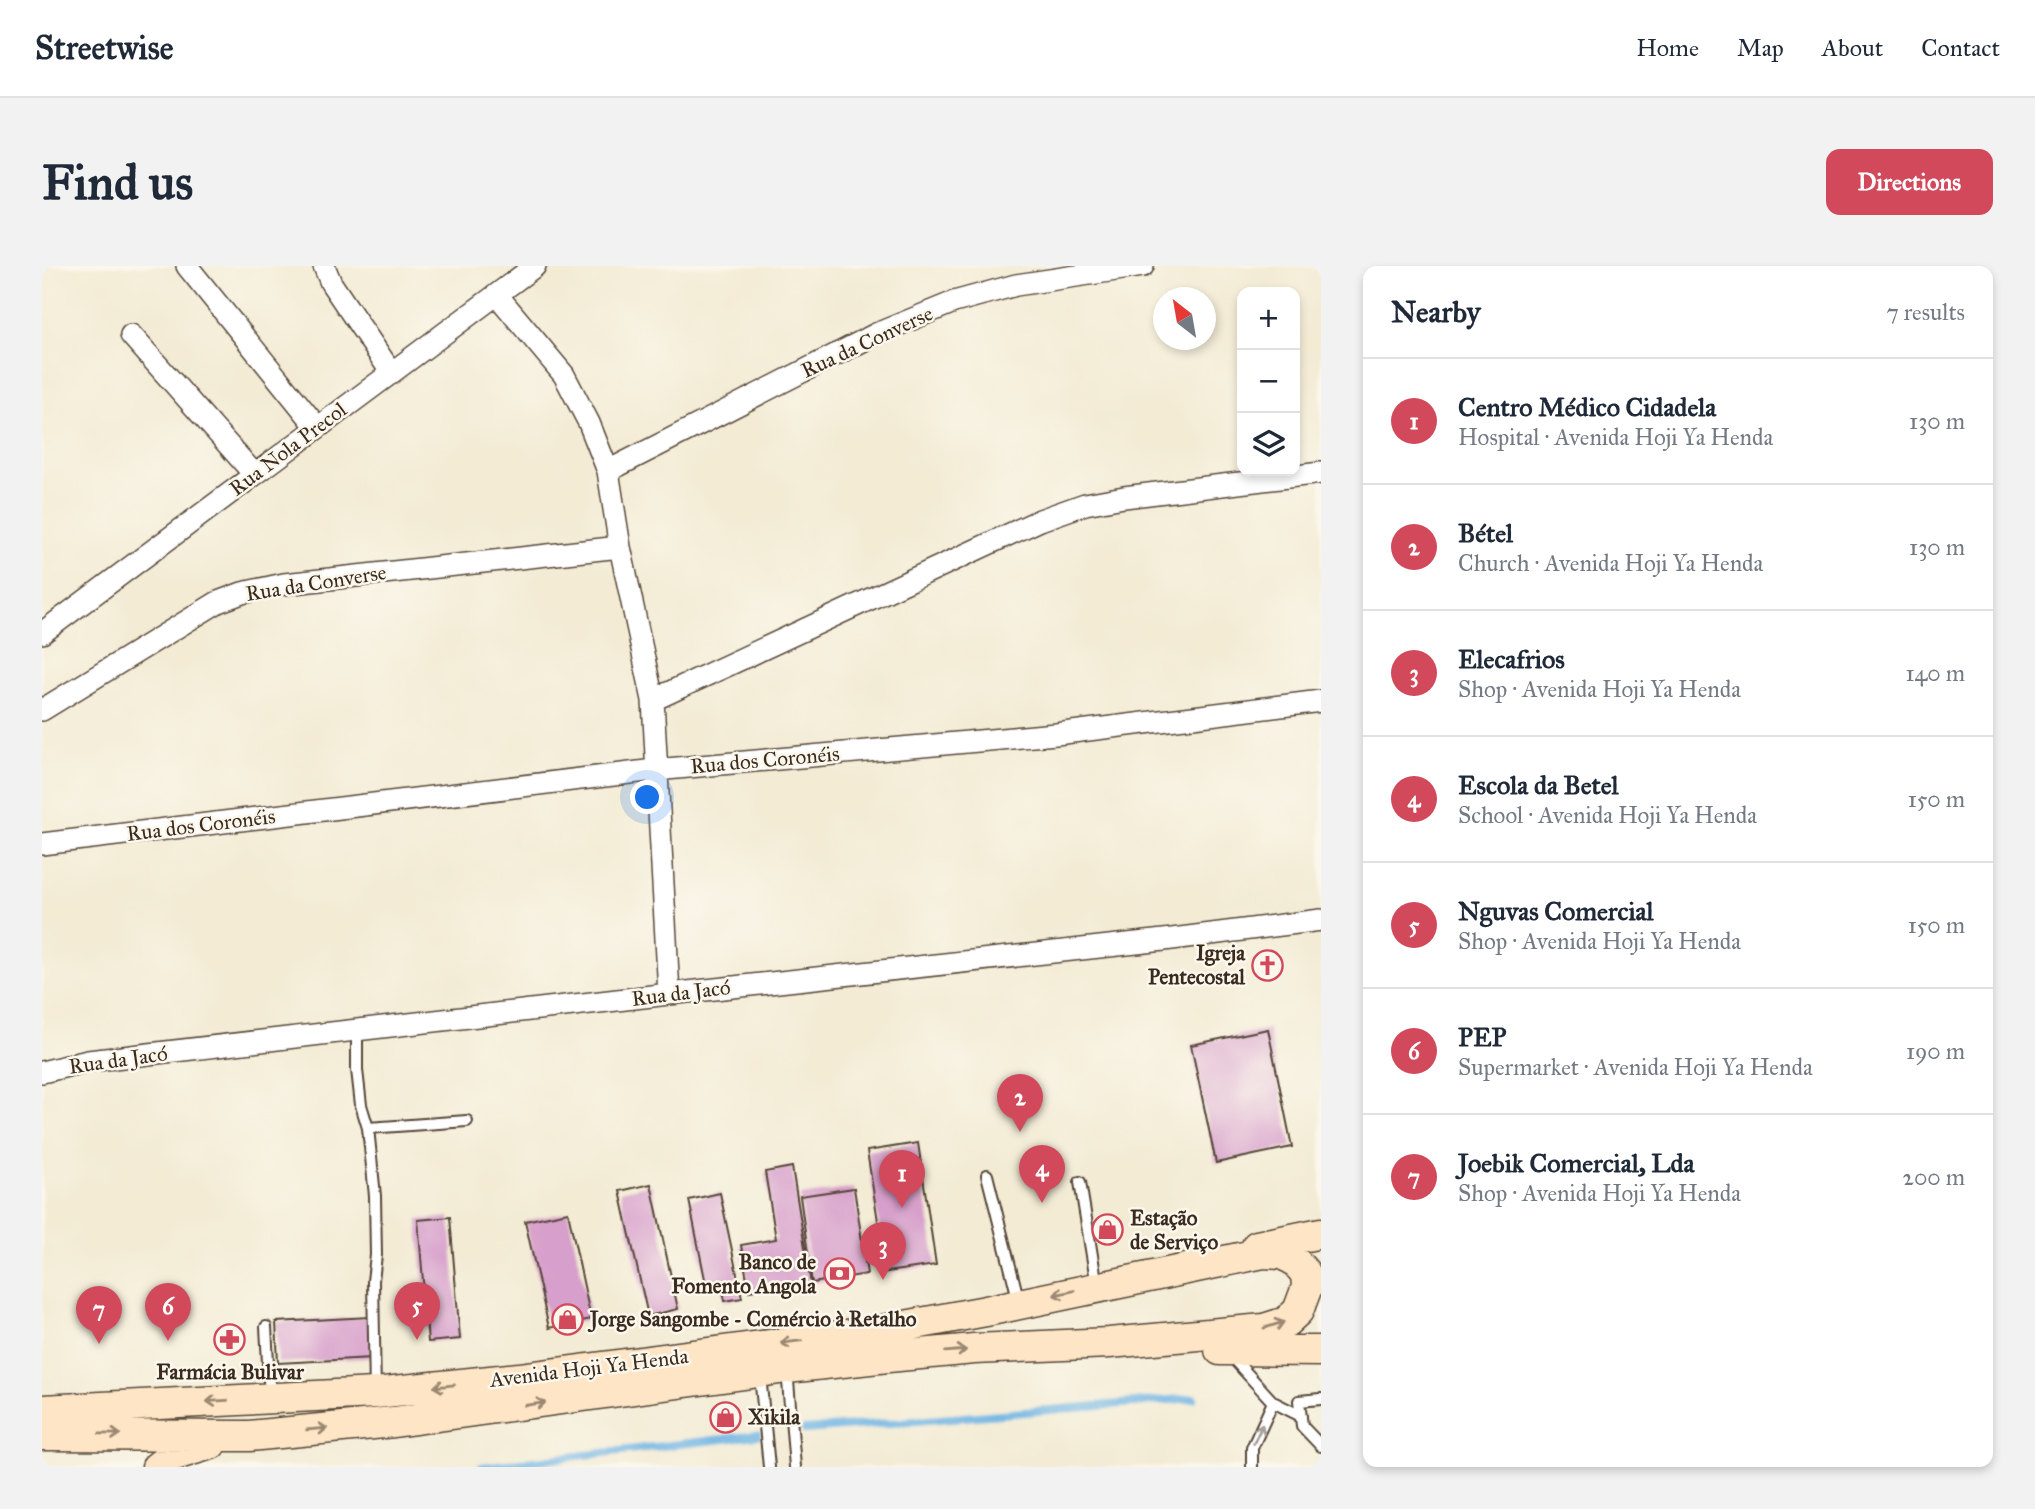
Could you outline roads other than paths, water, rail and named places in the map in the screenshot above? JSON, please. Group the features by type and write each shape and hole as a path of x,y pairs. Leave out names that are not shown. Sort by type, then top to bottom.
{"main road":[{"path":"1131,1279 1281,1240 1321,1233"},
{"path":"1109,1343 1264,1329 1286,1322 1298,1311 1307,1287 1306,1274 1294,1260 1281,1254 1263,1253 1131,1279"},
{"name":"Avenida Hoji Ya Henda","path":"42,1410 375,1393 519,1378 883,1330 1131,1279"},
{"name":"Avenida Hoji Ya Henda","path":"42,1435 249,1436 394,1422 774,1370 974,1349 1109,1343"},
{"path":"1109,1343 1226,1350 1321,1351"},
{"path":"157,1467 172,1456 190,1449 249,1436"}],"street":[{"path":"187,266 317,426"},
{"path":"324,266 331,283 391,372"},
{"name":"Rua Nola Precol","path":"42,633 535,266"},
{"name":"Rua da Converse","path":"608,471 876,334 954,302 1016,285 1143,266"},
{"path":"497,295 564,375 589,423 608,471 620,547 653,700 669,994"},
{"path":"131,335 254,474"},
{"path":"653,700 1041,520 1085,504 1321,473"},
{"name":"Rua da Converse","path":"42,710 199,612 242,593 284,584 620,547"},
{"name":"Rua dos Coronéis","path":"42,844 656,771 1056,734 1321,701"},
{"name":"Rua da Jacó","path":"42,1072 88,1061 1321,920"}],"lane":[{"path":"357,1030 356,1070 361,1105 368,1128 375,1196 375,1393"},
{"path":"368,1128 467,1121"},
{"path":"987,1175 1019,1304"},
{"path":"1080,1182 1097,1286"},
{"path":"267,1327 270,1398"},
{"path":"1226,1350 1273,1402 1301,1416"},
{"path":"769,1467 774,1370"},
{"path":"774,1370 795,1467"},
{"path":"1321,1399 1300,1401 1302,1426 1321,1446"},
{"path":"1252,1467 1251,1448 1273,1402"}],"waterway":[{"path":"805,1430 1194,1398"},
{"path":"482,1467 757,1435"}],"place":[{"name":"Igreja Pentecostal","path":"1268,965"},
{"name":"Bétel","path":"1020,1132"},
{"name":"Escola da Betel","path":"1042,1203"},
{"name":"Centro Médico Cidadela","path":"902,1208"},
{"name":"Estação de Serviço","path":"1107,1230"},
{"name":"Banco de Fomento Angola","path":"839,1274"},
{"name":"Elecafrios","path":"883,1280"},
{"name":"Jorge Sangombe - Comércio à Retalho","path":"567,1319"},
{"name":"Farmácia Bulivar","path":"230,1340"},
{"name":"Nguvas Comercial","path":"417,1340"},
{"name":"PEP","path":"168,1341"},
{"name":"Joebik Comercial, Lda","path":"99,1344"},
{"name":"Xikila","path":"725,1417"}]}
